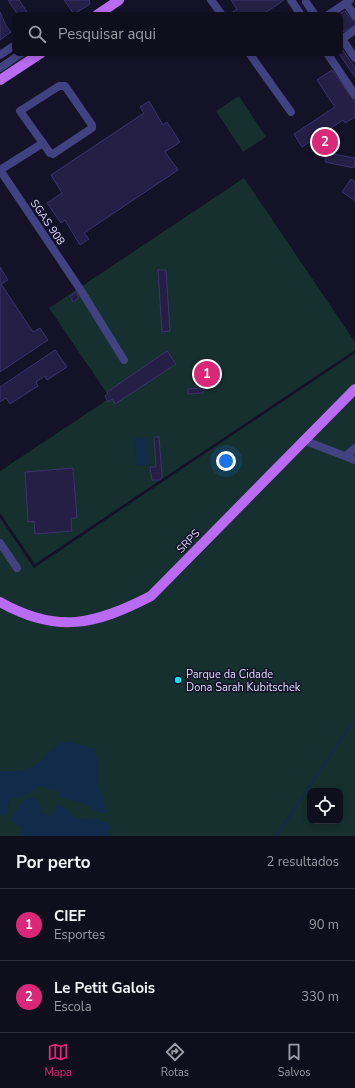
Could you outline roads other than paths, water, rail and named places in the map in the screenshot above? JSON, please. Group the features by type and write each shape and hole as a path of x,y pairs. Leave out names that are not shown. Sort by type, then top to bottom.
{"main road":[{"path":"101,12 119,0"},
{"path":"0,80 36,56"},
{"name":"SRPS","path":"0,602 47,621 73,623 88,622 115,614 151,596 303,440 355,389"}],"lane":[{"path":"211,0 220,12"},
{"path":"291,0 299,12 307,1 313,12"},
{"path":"332,12 348,1 355,16"},
{"path":"343,38 355,30"},
{"path":"343,40 355,58"},
{"path":"0,55 12,47"},
{"path":"0,68 18,56"},
{"path":"251,56 292,112"},
{"path":"329,56 355,95"},
{"path":"59,86 65,86 92,125 92,128 54,154 50,154 43,143 21,110 59,86"},
{"path":"0,170 43,143"},
{"name":"SGAS 908","path":"0,170 77,285 124,360"},
{"path":"303,440 355,460"},
{"path":"346,456 355,448"},
{"path":"0,543 17,568"}],"water":[{"path":"147,437 149,465 136,466 134,438"},
{"path":"68,741 95,749 98,765 97,781 107,812 100,813 84,803 59,798 59,792 40,786 22,798 11,798 6,814 0,815 0,771 17,771 30,768 39,763 57,746"},
{"path":"34,796 39,802 42,811 47,815 51,816 58,804 62,805 78,819 96,819 108,823 112,826 108,836 21,836 21,828 12,822 11,819 23,801"}],"waterway":[{"path":"276,836 355,719"}],"place":[{"name":"Le Petit Galois","path":"325,142"},
{"name":"CIEF","path":"207,374"},
{"name":"Parque da Cidade Dona Sarah Kubitschek","path":"178,680"}]}
